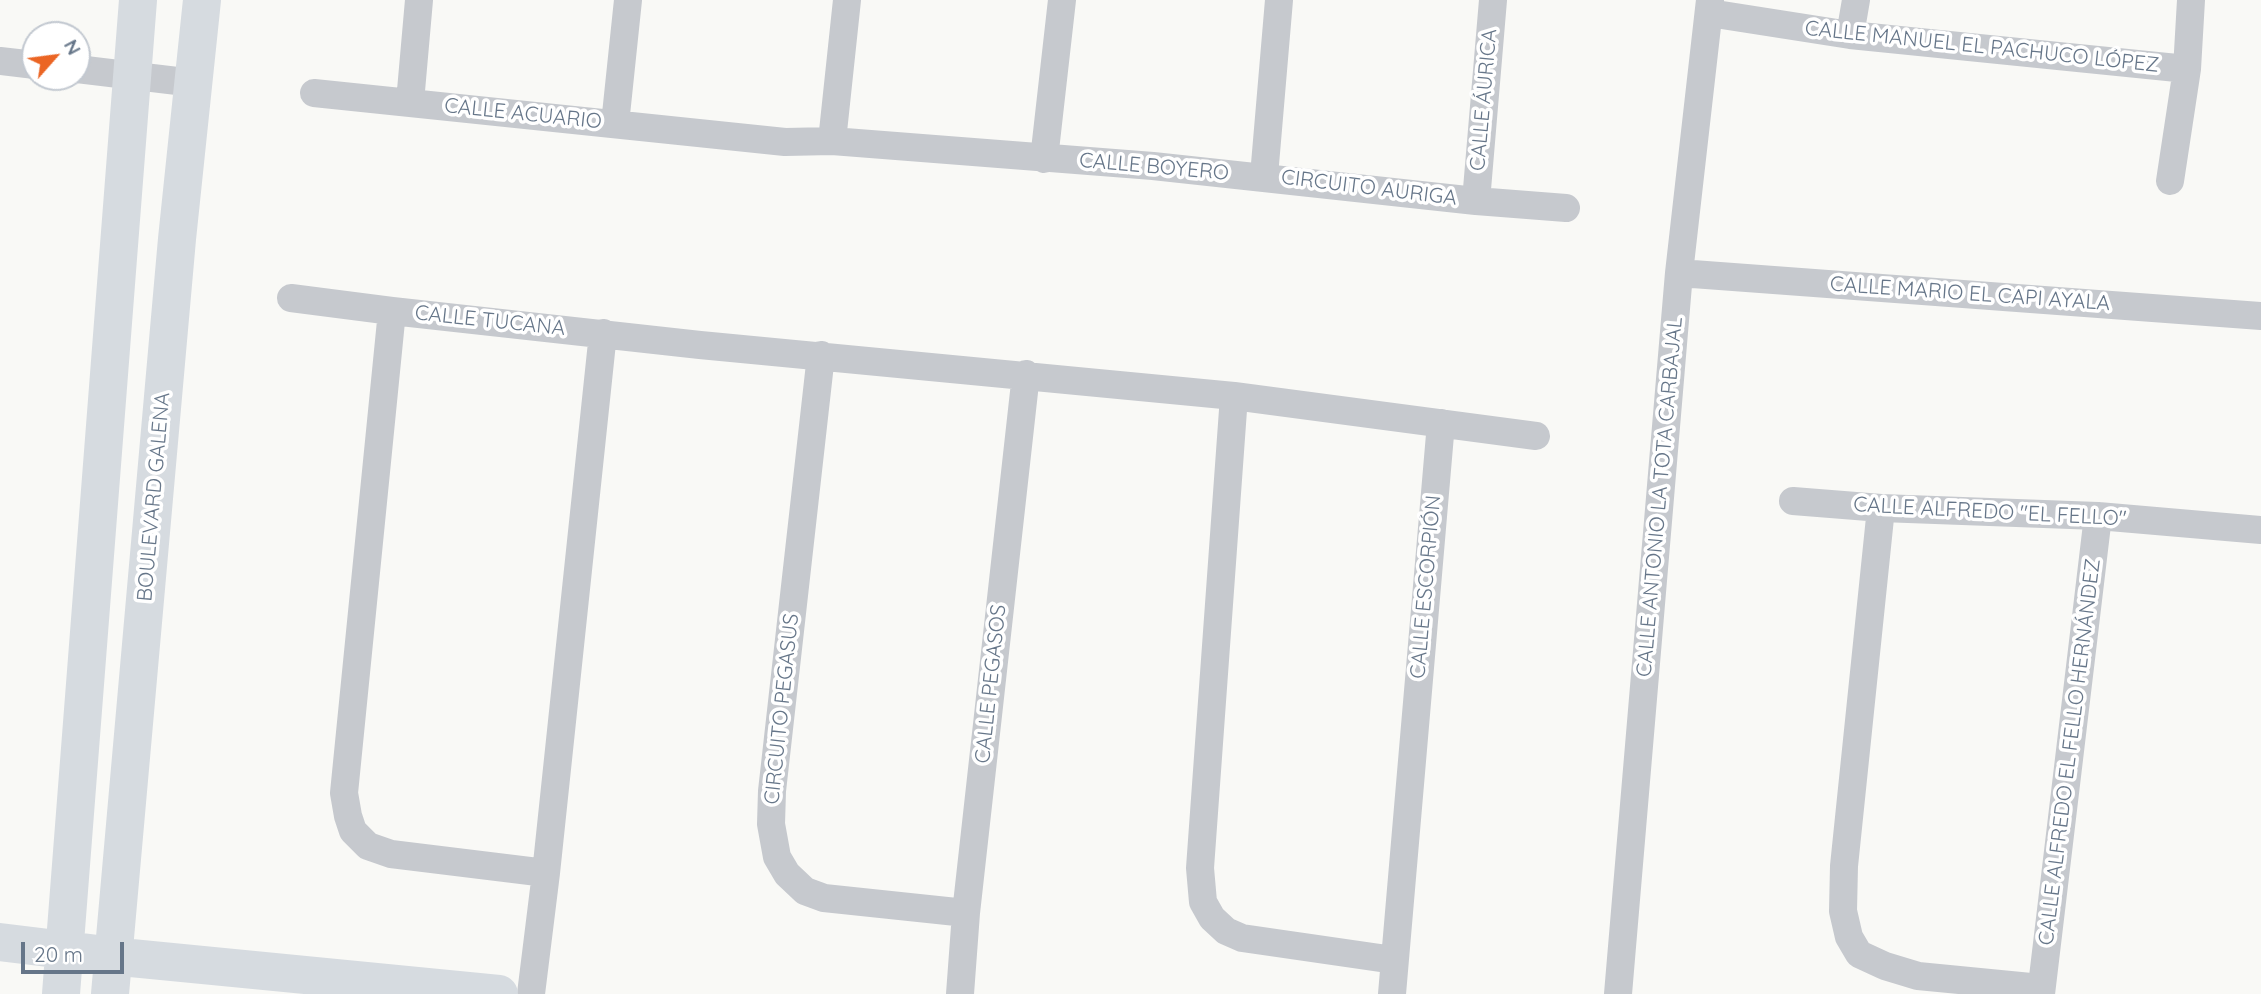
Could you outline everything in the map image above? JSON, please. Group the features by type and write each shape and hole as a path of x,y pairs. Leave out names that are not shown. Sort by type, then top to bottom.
{"street":[{"path":"61,994 130,74 138,0"},
{"name":"BOULEVARD GALENA","path":"110,994 177,239 202,0"},
{"path":"410,102 419,0"},
{"name":"CALLE ACUARIO","path":"314,93 615,124 628,0"},
{"path":"832,141 847,0"},
{"path":"1044,159 1062,0"},
{"name":"CIRCUITO AURIGA","path":"1279,0 1264,176 1476,201 1566,208"},
{"name":"CALLE ÁURICA","path":"1476,201 1493,0"},
{"path":"1850,35 1856,0"},
{"name":"CALLE MANUEL EL PACHUCO LÓPEZ","path":"1710,7 1850,35 2187,69 2191,0"},
{"name":"CALLE ANTONIO LA TOTA CARBAJAL","path":"1618,994 1679,272 1710,7"},
{"path":"0,61 21,63"},
{"path":"2170,181 2187,69"},
{"path":"91,70 194,83"},
{"name":"CALLE BOYERO","path":"615,124 785,142 832,141 1264,176"},
{"name":"CALLE MARIO EL CAPI AYALA","path":"1679,272 2261,316"},
{"path":"290,298 392,312"},
{"name":"CALLE TUCANA","path":"546,873 391,854 368,846 353,831 348,817 344,793 392,312 603,333"},
{"path":"531,994 603,333 700,345 1026,374 1234,396 1536,436"},
{"name":"CIRCUITO PEGASUS","path":"821,355 772,791 771,824 777,857 787,874 805,891 824,898 965,914"},
{"name":"CALLE PEGASOS","path":"960,994 965,914 1026,374"},
{"path":"1234,396 1200,868 1203,902 1212,918 1226,931 1242,938 1394,960"},
{"name":"CALLE ESCORPIÓN","path":"1392,994 1441,423"},
{"name":"CALLE ALFREDO \"EL FELLO\"","path":"1793,501 1881,508 2098,516 2261,530"},
{"name":"CALLE ALFREDO EL FELLO HERNÁNDEZ","path":"1881,508 1844,866 1843,911 1849,937 1859,954 1885,966 1918,975 2041,991 2098,516"},
{"path":"0,942 113,956 499,994"}]}
